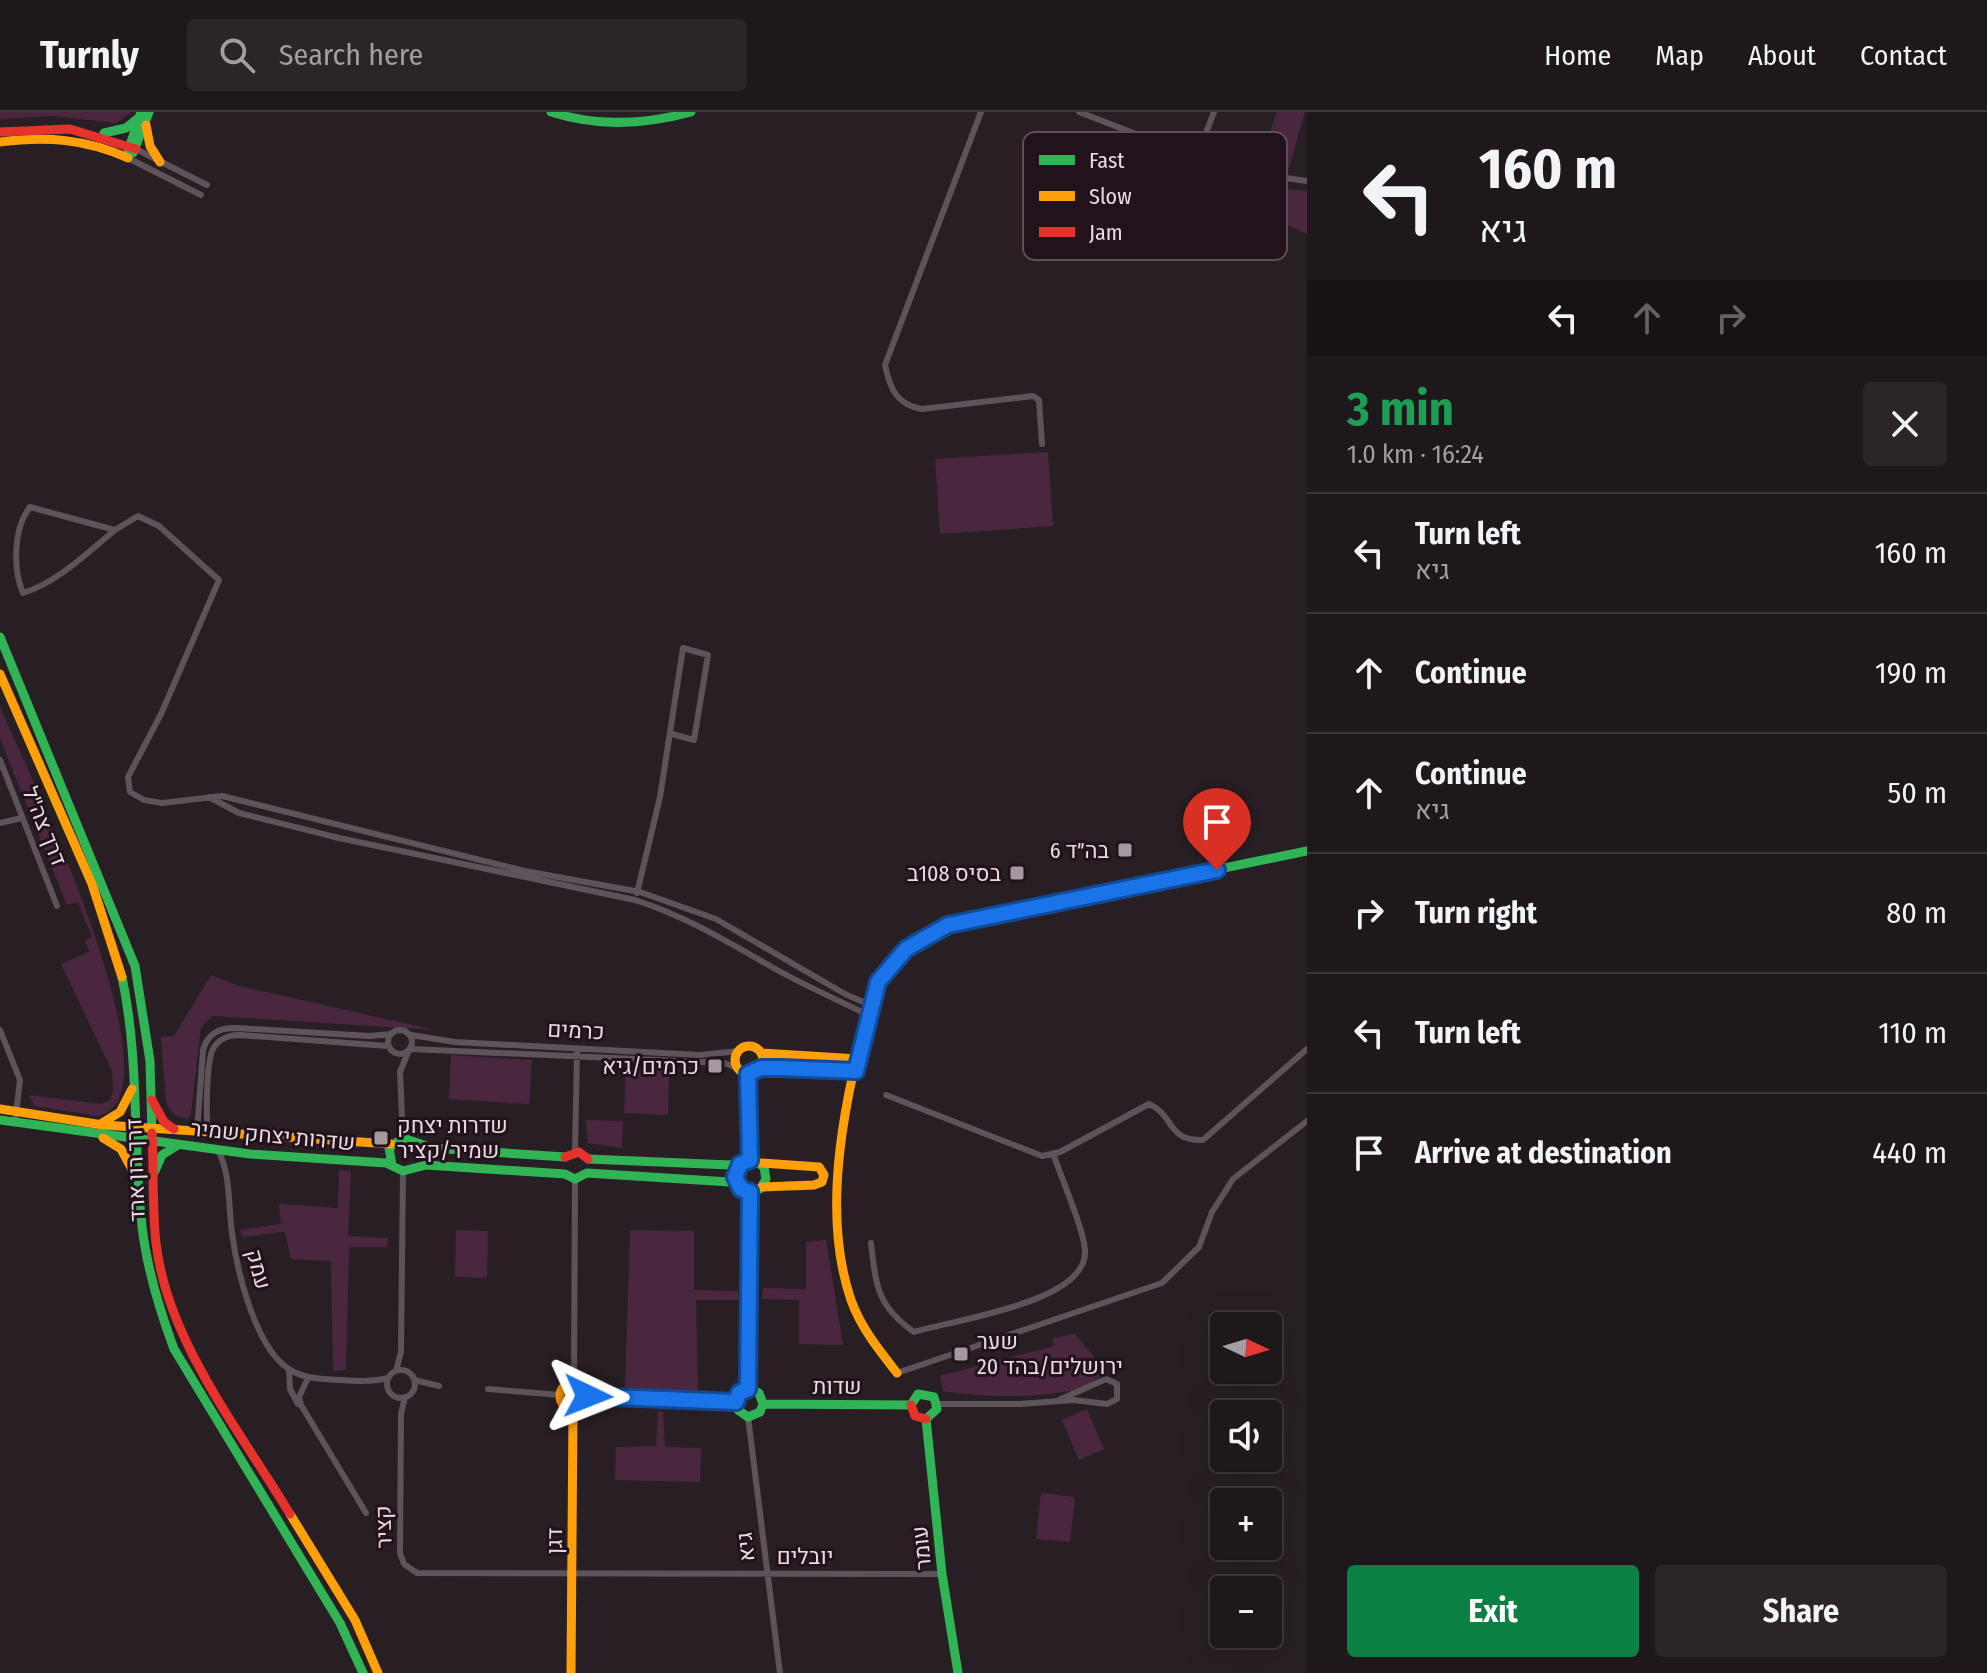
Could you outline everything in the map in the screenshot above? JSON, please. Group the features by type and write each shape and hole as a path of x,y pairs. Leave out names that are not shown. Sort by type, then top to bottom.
{"street":[{"path":"555,113 621,124 691,112"},
{"path":"981,112 885,365 897,398 910,407 922,409 1024,394 1033,396 1039,400 1042,444"},
{"path":"1079,112 1129,132"},
{"path":"1206,132 1214,112"},
{"path":"98,133 122,130 144,115"},
{"path":"128,158 144,115"},
{"path":"144,115 148,142 160,162"},
{"path":"2,137 59,127 98,133 207,185"},
{"path":"2,137 80,140 128,158 201,195"},
{"path":"1287,179 1307,181"},
{"path":"115,530 30,507 20,529 15,565 23,593 63,572 115,530 138,516 159,526 219,580 161,714 128,777 130,792 144,800 162,803 222,796 525,871 637,891 716,919 845,994 870,1005"},
{"name":"דרך רון ארד","path":"0,637 135,966 147,1030 156,1244 172,1310 186,1343 355,1620 378,1673"},
{"path":"635,900 672,734 683,648 708,655 694,740 672,734"},
{"name":"דרך רון ארד","path":"0,674 103,917 130,1017 138,1184 148,1277 174,1349 340,1623 363,1673"},
{"name":"דרך צה\"ל","path":"0,760 57,906"},
{"path":"209,797 239,813 339,838 635,900 706,928 780,971 868,1015"},
{"path":"0,823 22,818"},
{"path":"1307,851 948,925 906,949 878,982 858,1059 839,1193 839,1232 848,1291 866,1333 897,1373 1162,1283 1199,1247 1212,1212 1233,1179 1307,1121"},
{"path":"0,1030 20,1080 17,1118"},
{"path":"203,1133 203,1050 217,1030 391,1034"},
{"path":"391,1034 387,1039 400,1077"},
{"name":"כרמים","path":"391,1034 455,1042 724,1063 738,1068"},
{"path":"203,1133 210,1059 214,1047 223,1038 240,1035 389,1047"},
{"path":"403,1138 401,1063 415,1042 411,1035"},
{"path":"748,1074 738,1068 735,1060 739,1051 752,1046 761,1053 858,1059"},
{"name":"כרמים","path":"389,1047 410,1050 700,1055 739,1051"},
{"path":"886,1095 1042,1156 1149,1104 1159,1109 1174,1132 1189,1140 1203,1140 1307,1049"},
{"path":"575,1151 577,1052"},
{"path":"761,1053 761,1068"},
{"path":"748,1074 761,1068 856,1071"},
{"path":"748,1074 750,1163"},
{"path":"0,1120 17,1118 106,1123 116,1117 129,1099 134,1081"},
{"path":"150,1094 164,1122 185,1132"},
{"path":"0,1109 17,1118 96,1135 136,1133"},
{"path":"83,1123 136,1133"},
{"name":"שדרות יצחק שמיר","path":"136,1133 150,1129 391,1144"},
{"name":"שדרות יצחק שמיר","path":"136,1133 151,1141 240,1153 392,1165"},
{"path":"96,1135 125,1154 138,1184"},
{"path":"575,1151 565,1157 418,1144 403,1138 391,1144 388,1157 392,1165 403,1171 416,1166 565,1174 575,1179"},
{"path":"416,1166 421,1153 418,1144"},
{"path":"152,1178 162,1155 179,1145"},
{"name":"עמק","path":"218,1150 227,1167 232,1237 242,1280 264,1338 289,1369 308,1378 366,1381 388,1378"},
{"path":"575,1151 588,1159 819,1167 824,1175 822,1182 814,1185 762,1187 750,1192 730,1182 587,1173 575,1179"},
{"path":"227,1167 240,1153"},
{"path":"871,1243 877,1291 893,1317 914,1332 988,1313 1069,1284 1083,1267 1086,1250 1053,1153"},
{"path":"565,1157 565,1174"},
{"path":"587,1173 588,1159"},
{"path":"738,1186 735,1172 750,1163"},
{"path":"750,1163 767,1175 762,1187"},
{"path":"403,1171 401,1352 396,1371 388,1378 388,1388 395,1396 405,1397 413,1390 430,1385"},
{"path":"574,1382 575,1179"},
{"path":"748,1389 750,1192"},
{"path":"401,1352 407,1372 414,1380 439,1386"},
{"name":"עמק","path":"289,1369 290,1389 366,1513"},
{"path":"396,1371 407,1372"},
{"path":"305,1412 299,1397 308,1378"},
{"path":"937,1404 936,1412 926,1419 915,1416 911,1405 918,1394 926,1393 937,1404 1020,1404 1059,1400 1114,1402 1119,1387 1106,1379 1059,1400"},
{"path":"413,1390 414,1380"},
{"name":"עמק","path":"366,1381 388,1388"},
{"path":"574,1382 584,1386 588,1396 583,1406 573,1410 564,1405 561,1395 565,1386 574,1382"},
{"path":"1096,1386 1099,1401"},
{"path":"488,1389 561,1395"},
{"path":"748,1389 759,1393 763,1404 760,1412 748,1417 738,1410 736,1402 739,1393 748,1389"},
{"name":"קציר","path":"395,1396 401,1414"},
{"path":"588,1396 736,1402"},
{"name":"קציר","path":"405,1397 401,1414 400,1553 404,1564 417,1573 572,1574"},
{"name":"שדות","path":"763,1404 911,1405"},
{"name":"דגן","path":"571,1673 573,1410"},
{"name":"גיא","path":"748,1417 780,1673"},
{"name":"עומר","path":"926,1419 942,1574 958,1673"},
{"name":"יובלים","path":"572,1574 942,1574"}],"shaded area":[{"path":"0,112 132,112 116,123 52,116 0,119"},
{"path":"1277,112 1305,112 1289,168 1287,132 1270,132"},
{"path":"1287,189 1307,191 1307,234 1288,225"},
{"path":"1048,452 1053,526 940,534 935,459"},
{"path":"0,707 64,854 91,924 112,992 123,1051 120,1095 98,1116 35,1106 28,1095 101,1104 110,1100 113,1091 112,1071 61,964 89,952 85,940 92,937 78,902 67,905 0,739"},
{"path":"211,975 239,986 435,1030 213,1016 201,1027 191,1113 189,1118 180,1117 172,1112 166,1101 161,1037 174,1036"},
{"path":"451,1055 532,1060 529,1104 449,1099"},
{"path":"626,1069 669,1070 668,1115 624,1113"},
{"path":"586,1120 623,1121 622,1148 588,1143"},
{"path":"339,1170 351,1171 348,1236 388,1238 387,1247 349,1247 346,1370 333,1371 331,1261 291,1259 285,1233 243,1237 240,1230 281,1224 279,1204 338,1208"},
{"path":"456,1230 488,1231 487,1278 455,1277"},
{"path":"630,1230 694,1231 694,1290 738,1291 739,1300 696,1300 698,1394 625,1389"},
{"path":"826,1240 843,1345 799,1344 799,1300 762,1299 763,1288 806,1289 806,1242"},
{"path":"1075,1334 1108,1374 1075,1390 1043,1395 992,1396 943,1391 940,1376 1054,1346 1052,1338"},
{"path":"1087,1409 1104,1449 1079,1460 1062,1420"},
{"path":"658,1411 663,1412 665,1447 701,1448 700,1482 615,1480 616,1447 656,1446"},
{"path":"1041,1493 1075,1497 1070,1542 1036,1539"}],"traffic: fast":[{"path":"128,151 141,112"},
{"path":"133,153 149,112"},
{"path":"551,112 604,122 656,120 691,112"},
{"path":"104,133 126,128 137,119"},
{"path":"0,637 135,966 150,1061 152,1133"},
{"path":"1019,910 1307,851"},
{"path":"122,977 131,1037 143,1234 153,1284 168,1333 174,1349 340,1623 363,1673"},
{"path":"761,1068 856,1071"},
{"path":"0,1120 250,1154 386,1163 403,1171 426,1165 565,1174 575,1179 587,1173"},
{"path":"392,1165 389,1148 403,1138 432,1148 565,1157"},
{"path":"155,1171 162,1155 178,1145"},
{"path":"587,1173 730,1182 750,1192 760,1189 766,1179 764,1167 754,1160 730,1165 588,1159"},
{"path":"748,1389 750,1192"},
{"path":"748,1389 759,1393 763,1404"},
{"path":"911,1405 918,1394 934,1397 937,1409 926,1419"},
{"path":"736,1402 738,1410 748,1417 760,1412 763,1404"},
{"path":"763,1404 911,1405"},
{"path":"926,1419 942,1574 958,1673"}],"traffic: slow":[{"path":"146,125 150,146 160,162"},
{"path":"0,142 34,139 66,141 97,147 128,158"},
{"path":"0,674 92,884 122,977"},
{"path":"897,1373 855,1310 842,1264 837,1227 837,1189 845,1112 870,1002 880,979 911,946 951,926 1019,910"},
{"path":"749,1046 759,1050 763,1060 759,1070 749,1074 739,1070 735,1060 739,1050 749,1046"},
{"path":"761,1053 858,1059"},
{"path":"102,1123 120,1112 132,1089"},
{"path":"0,1109 103,1125 391,1144"},
{"path":"103,1138 121,1149 134,1173"},
{"path":"761,1163 819,1167 824,1175 822,1182 814,1185 762,1187"},
{"path":"574,1382 584,1386 588,1396 584,1406 574,1410 564,1406 560,1396 564,1386 574,1382"},
{"path":"588,1396 736,1402"},
{"path":"571,1673 573,1410"},
{"path":"290,1514 355,1620 378,1673"}],"traffic: jam":[{"path":"0,132 70,129 136,149"},
{"path":"748,1074 750,1160"},
{"path":"152,1100 164,1122 174,1129"},
{"path":"152,1133 156,1243 163,1279 175,1315 208,1384 290,1514"},
{"path":"565,1157 579,1152 588,1159"},
{"path":"911,1405 915,1416 926,1419"}],"place":[{"name":"בה״ד 6","path":"1125,850"},
{"name":"בסיס 108ב","path":"1017,873"},
{"name":"כרמים/גיא","path":"715,1066"},
{"name":"שדרות יצחק שמיר/קציר","path":"381,1138"},
{"name":"שער ירושלים/בהד 20","path":"961,1354"}],"route":[{"path":"588,1396 736,1402 739,1393 748,1389 750,1192 741,1189 735,1177 740,1164 750,1160 748,1074 761,1068 856,1071 878,982 906,949 948,925 1217,870"}]}
